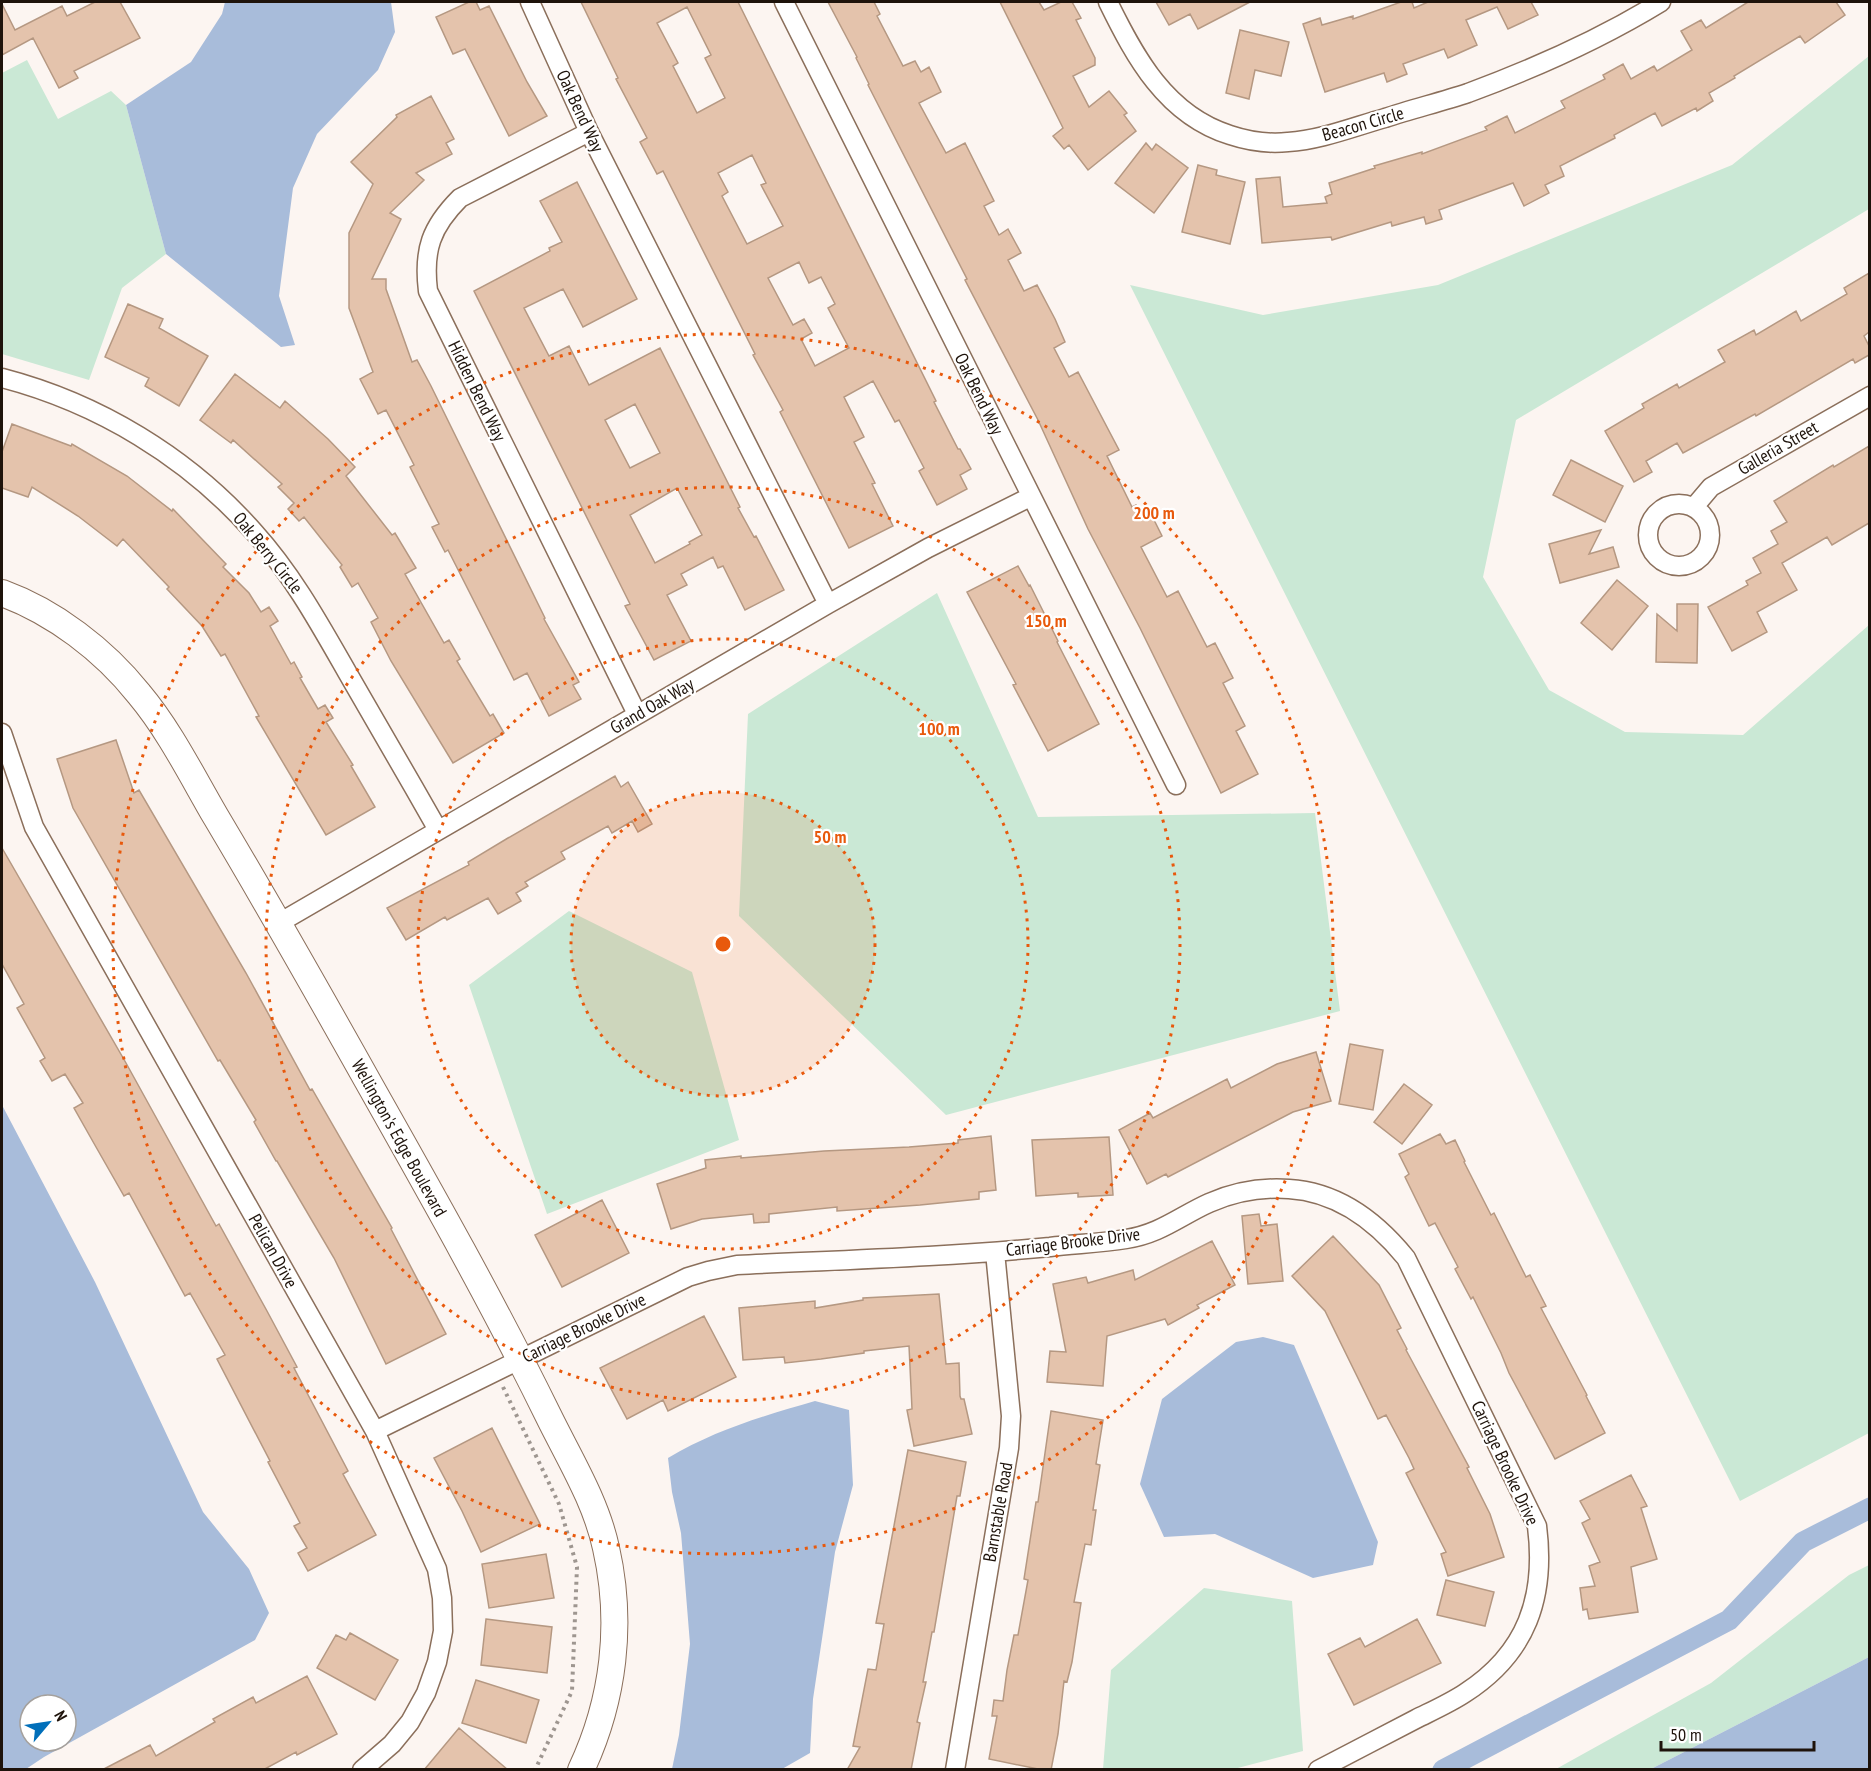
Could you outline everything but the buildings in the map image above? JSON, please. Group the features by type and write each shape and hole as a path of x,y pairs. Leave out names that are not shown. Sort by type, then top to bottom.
{"street":[{"name":"Oak Bend Way","path":"530,2 589,132 828,604"},
{"name":"Oak Bend Way","path":"784,2 1176,785"},
{"name":"Beacon Circle","path":"1108,2 1140,63 1157,86 1176,104 1200,122 1228,135 1259,142 1288,142 1318,138 1467,93 1589,40 1661,2"},
{"name":"Hidden Bend Way","path":"589,132 460,198 435,228 428,247 425,269 428,291 637,714"},
{"name":"Oak Berry Circle","path":"2,378 54,394 102,415 140,436 192,473 254,531 287,572 311,609 438,830"},
{"name":"Galleria Street","path":"1694,507 1711,487 1869,396"},
{"name":"Grand Oak Way","path":"279,922 828,604 928,548 1030,497"},
{"name":"Wellington's Edge Boulevard","path":"2,592 43,612 79,636 112,664 154,712 279,922 521,1359 594,1508 606,1545 613,1584 615,1624 612,1669 604,1708 592,1746 581,1770"},
{"name":"Pelican Drive","path":"2,733 34,827 375,1431 437,1569 442,1598 443,1630 437,1662 426,1693 410,1722 392,1744 362,1770"},
{"name":"Carriage Brooke Drive","path":"375,1431 688,1277 708,1270 737,1265 995,1252 1128,1239 1159,1230 1209,1203 1234,1194 1261,1189 1291,1189 1333,1199 1364,1216 1387,1235 1406,1258 1537,1526 1540,1556 1539,1583 1533,1609 1522,1634 1509,1655 1488,1677 1464,1694 1318,1770"},
{"name":"Barnstable Road","path":"955,1770 1009,1448 1011,1416 995,1252"}],"path":[{"path":"502,1384 558,1504 577,1567 572,1690 536,1770"}],"green space":[{"path":"1869,56 1869,209 1516,420 1483,577 1549,690 1625,732 1743,735 1869,625 1869,1433 1740,1501 1130,285 1263,315 1438,285 1732,165"},
{"path":"27,60 58,119 111,91 126,105 166,254 122,288 89,380 2,354 2,73"},
{"path":"937,593 1038,817 1315,813 1340,1011 946,1115 739,916 748,714"},
{"path":"569,911 692,972 739,1140 547,1214 469,985"},
{"path":"1869,1565 1869,1657 1651,1769 1556,1769 1711,1683 1849,1575"},
{"path":"1204,1588 1292,1601 1303,1751 1234,1769 1103,1769 1111,1670"}],"water":[{"path":"225,2 391,2 395,32 378,70 317,134 293,188 279,296 295,345 281,347 166,254 126,105 191,62 222,14"},
{"path":"2,1105 95,1282 203,1512 249,1569 269,1613 255,1640 78,1738 78,1693 18,1693 18,1753 51,1753 26,1769 2,1769"},
{"path":"1263,1337 1294,1345 1378,1542 1373,1565 1313,1578 1215,1534 1164,1537 1140,1484 1162,1399 1236,1342"},
{"path":"815,1401 849,1410 853,1485 835,1552 813,1699 810,1753 782,1769 672,1769 679,1735 690,1644 681,1533 672,1492 668,1458 721,1432"},
{"path":"1869,1657 1869,1769 1651,1769"}],"waterway":[{"path":"1443,1770 1729,1620 1803,1542 1870,1508"}]}
